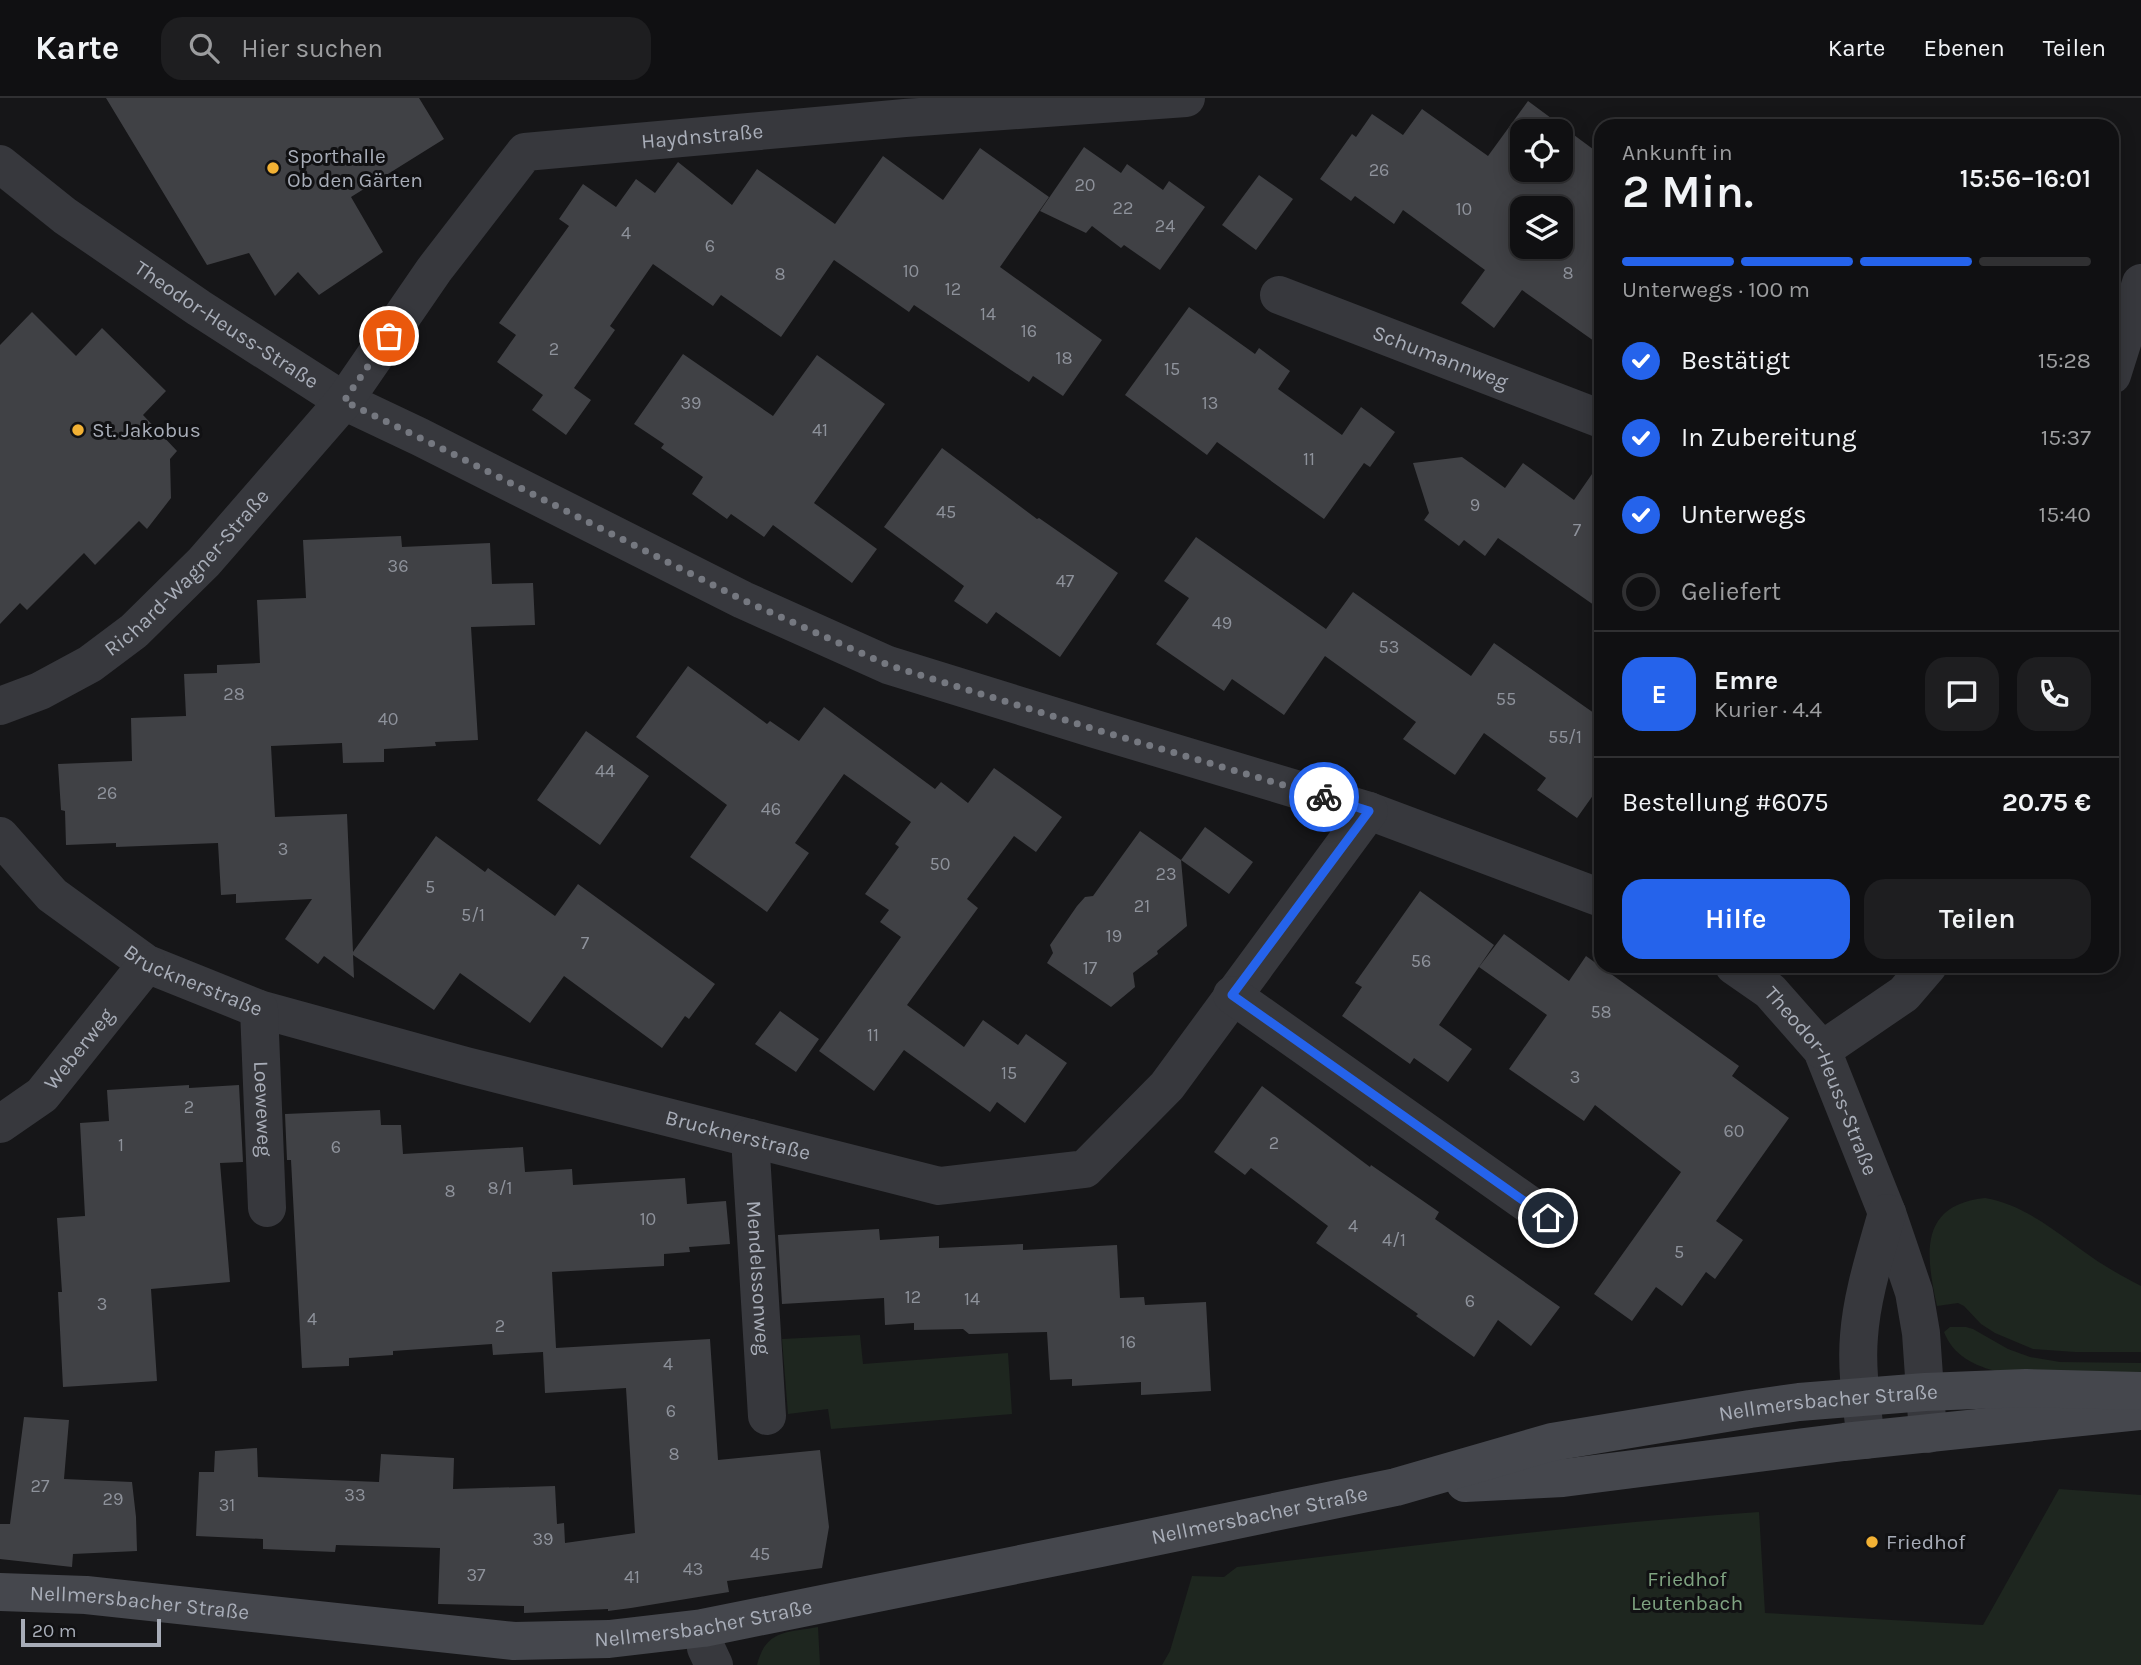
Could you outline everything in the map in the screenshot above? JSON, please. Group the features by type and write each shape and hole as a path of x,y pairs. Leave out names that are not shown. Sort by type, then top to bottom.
{"street":[{"name":"Haydnstraße","path":"344,401 434,271 525,152 905,118 1186,98"},
{"name":"Theodor-Heuss-Straße","path":"0,164 98,239 344,401 743,600 888,665 1369,811 1594,895"},
{"path":"2119,353 2141,283"},
{"name":"Schumannweg","path":"1279,295 1594,416"},
{"name":"Richard-Wagner-Straße","path":"0,706 40,691 90,664 134,631 204,562 344,401"},
{"name":"Brucknerstraße","path":"0,836 52,894 147,964 259,1009 466,1066 939,1186 1085,1169 1167,1086 1369,811"},
{"name":"Weberweg","path":"0,1124 41,1095 147,964"},
{"name":"Theodor-Heuss-Straße","path":"1744,973 1770,991 1822,1050 1887,1213 1914,1292 1921,1333 1928,1434"},
{"path":"1822,1050 1904,995 1921,973"},
{"path":"1232,995 1548,1218"},
{"name":"Loeweweg","path":"259,1009 267,1208"},
{"name":"Mendelssonweg","path":"750,1138 767,1416"},
{"path":"1866,1440 1858,1361 1859,1333 1868,1282 1887,1213"},
{"name":"Nellmersbacher Straße","path":"0,1592 99,1596 514,1640 609,1639 703,1628 1396,1487 1552,1442 1750,1409 1862,1396 1925,1392 2026,1388 2141,1391"},
{"name":"Nellmersbacher Straße","path":"1396,1487 1563,1478 1686,1461 2141,1410"},
{"path":"703,1628 706,1648 714,1665"}],"green space":[{"path":"1985,1198 2002,1202 2034,1217 2107,1267 2141,1286 2141,1352 2033,1349 1995,1333 1958,1303 1937,1306 1930,1269 1930,1252 1937,1222 1948,1211 1963,1203"},
{"path":"1950,1327 1973,1329 2008,1349 2030,1357 2060,1362 2141,1363 2141,1372 1999,1372 1973,1363 1959,1354 1944,1332"},
{"path":"860,1335 863,1364 1008,1353 1012,1414 831,1429 828,1409 788,1414 782,1339"},
{"name":"Friedhof Leutenbach","path":"2059,1489 2141,1495 2141,1665 1162,1665 1170,1651 1192,1576 1224,1577 1237,1567 1497,1536 1759,1512 1765,1613 1983,1625"},
{"path":"818,1627 820,1665 757,1665 761,1653 772,1639 787,1632"}],"building":[{"name":"Sporthalle Ob den Gärten","path":"106,98 419,98 444,139 351,197 383,252 319,295 298,272 275,296 249,253 207,265"},
{"path":"1528,101 1552,119 1515,119"},
{"path":"1422,109 1488,156 1510,126 1510,182 1573,182 1573,134 1594,150 1594,341 1522,290 1494,328 1461,303 1485,270 1403,210 1394,224 1355,196 1351,201 1320,179 1352,134 1356,137 1372,114 1403,135"},
{"path":"1084,147 1121,173 1127,164 1163,190 1169,181 1205,207 1160,270 1124,245 1121,248 1092,226 1086,233 1040,211"},
{"path":"980,148 1049,197 1000,267 1102,340 1063,396 1033,376 1029,382 914,305 909,312 834,260 781,337 721,295 713,306 653,264 610,326 615,330 574,388 591,400 566,435 532,410 543,395 497,362 516,335 499,323 569,226 559,219 583,184 616,207 636,179 655,193 678,162 732,205 757,169 835,224 883,156 943,200"},
{"path":"1259,175 1293,199 1256,250 1222,225"},
{"path":"1189,307 1255,354 1259,348 1290,371 1278,389 1342,435 1361,407 1395,432 1370,467 1364,463 1324,519 1217,442 1207,455 1125,395"},
{"name":"St. Jakobus","path":"32,312 76,356 102,328 166,391 143,415 177,451 170,459 171,498 147,529 139,521 95,565 84,553 27,610 20,603 0,624 0,345"},
{"path":"683,354 773,416 817,355 885,404 814,503 877,549 852,583 773,525 764,537 731,514 727,519 692,494 703,477 661,448 664,444 634,424"},
{"path":"942,448 1037,519 1118,573 1060,657 996,612 987,624 954,601 964,586 884,527"},
{"path":"1462,457 1505,488 1523,463 1574,500 1594,471 1594,605 1498,538 1485,556 1464,540 1459,546 1424,520 1429,513 1413,463"},
{"path":"401,536 402,547 490,543 492,584 533,583 535,625 471,627 478,740 435,742 436,746 384,749 384,762 343,763 342,743 271,746 275,817 347,814 353,952 436,836 485,872 488,868 555,916 578,884 715,984 689,1019 685,1016 662,1048 564,976 530,1023 460,973 434,1010 353,955 354,978 324,956 318,964 285,939 312,899 236,903 236,894 221,895 218,843 116,847 116,843 66,845 65,811 61,810 58,764 132,761 131,718 186,716 184,674 217,673 217,665 260,663 257,600 306,598 303,540"},
{"path":"1196,537 1326,629 1353,592 1471,676 1494,643 1594,713 1594,794 1577,818 1537,790 1546,778 1484,733 1455,775 1403,739 1416,722 1325,656 1284,715 1232,679 1224,691 1156,644 1189,598 1164,581"},
{"path":"688,666 767,724 770,721 799,741 824,707 935,789 941,782 968,803 994,768 1062,817 1036,852 1014,836 967,899 978,908 907,1005 964,1047 983,1020 1018,1045 1026,1034 1067,1063 1025,1123 997,1102 990,1112 904,1050 874,1091 819,1051 901,937 880,922 889,910 865,894 899,847 895,844 911,822 844,774 795,843 809,853 767,912 690,857 727,805 636,737"},
{"path":"586,731 649,776 600,845 537,800"},
{"path":"1205,827 1253,862 1229,894 1181,860"},
{"path":"1140,831 1181,860 1187,926 1133,973 1135,987 1111,1007 1047,963 1053,953 1050,945 1077,906 1085,897 1093,896"},
{"path":"1420,891 1494,945 1439,1025 1472,1049 1448,1082 1414,1058 1410,1064 1342,1016 1362,987 1355,983"},
{"path":"1504,934 1569,981 1586,956 1594,962 1594,973 1610,973 1739,1066 1732,1076 1789,1118 1716,1221 1743,1240 1715,1279 1706,1272 1682,1306 1656,1287 1632,1321 1594,1294 1681,1172 1595,1105 1584,1121 1509,1069 1547,1015 1479,967"},
{"path":"780,1011 819,1039 796,1072 755,1044"},
{"path":"189,1085 189,1088 239,1085 243,1162 220,1163 230,1282 151,1289 157,1381 63,1387 58,1292 62,1292 57,1218 85,1216 80,1123 109,1121 107,1090"},
{"path":"1262,1086 1370,1167 1371,1165 1439,1212 1435,1219 1560,1307 1531,1346 1498,1320 1474,1357 1416,1316 1418,1314 1316,1243 1328,1226 1251,1168 1245,1175 1214,1152"},
{"path":"380,1110 381,1125 401,1125 403,1154 523,1147 525,1172 572,1169 573,1185 685,1178 687,1204 726,1201 730,1244 689,1247 690,1252 664,1254 664,1266 552,1272 556,1348 710,1339 718,1460 820,1450 829,1527 822,1568 727,1581 729,1592 631,1608 524,1613 524,1606 438,1604 440,1548 336,1545 335,1552 263,1549 263,1539 196,1536 199,1472 214,1472 215,1451 257,1448 258,1477 379,1482 381,1454 454,1458 453,1489 555,1486 557,1524 564,1523 565,1543 635,1533 626,1388 545,1393 543,1352 493,1355 492,1344 393,1351 393,1355 349,1358 349,1366 302,1368 291,1160 287,1160 285,1114"},
{"path":"879,1229 880,1240 939,1236 939,1248 1023,1244 1023,1250 1117,1245 1120,1298 1144,1297 1145,1305 1206,1302 1211,1391 1141,1395 1141,1382 1072,1386 1072,1379 1050,1380 1047,1332 969,1334 963,1329 914,1330 914,1323 885,1325 884,1298 782,1304 778,1235"},
{"path":"24,1417 69,1420 64,1479 132,1482 137,1551 73,1554 72,1567 0,1559 0,1524 10,1524"}],"way so far":[{"path":"389,336 344,401 743,600 888,665 1324,797"}],"place":[{"name":"Sporthalle Ob den Gärten","path":"273,168"},
{"name":"St. Jakobus","path":"78,430"},
{"name":"Friedhof","path":"1872,1542"}],"route":[{"path":"1324,797 1369,811 1232,995 1548,1218"}]}
